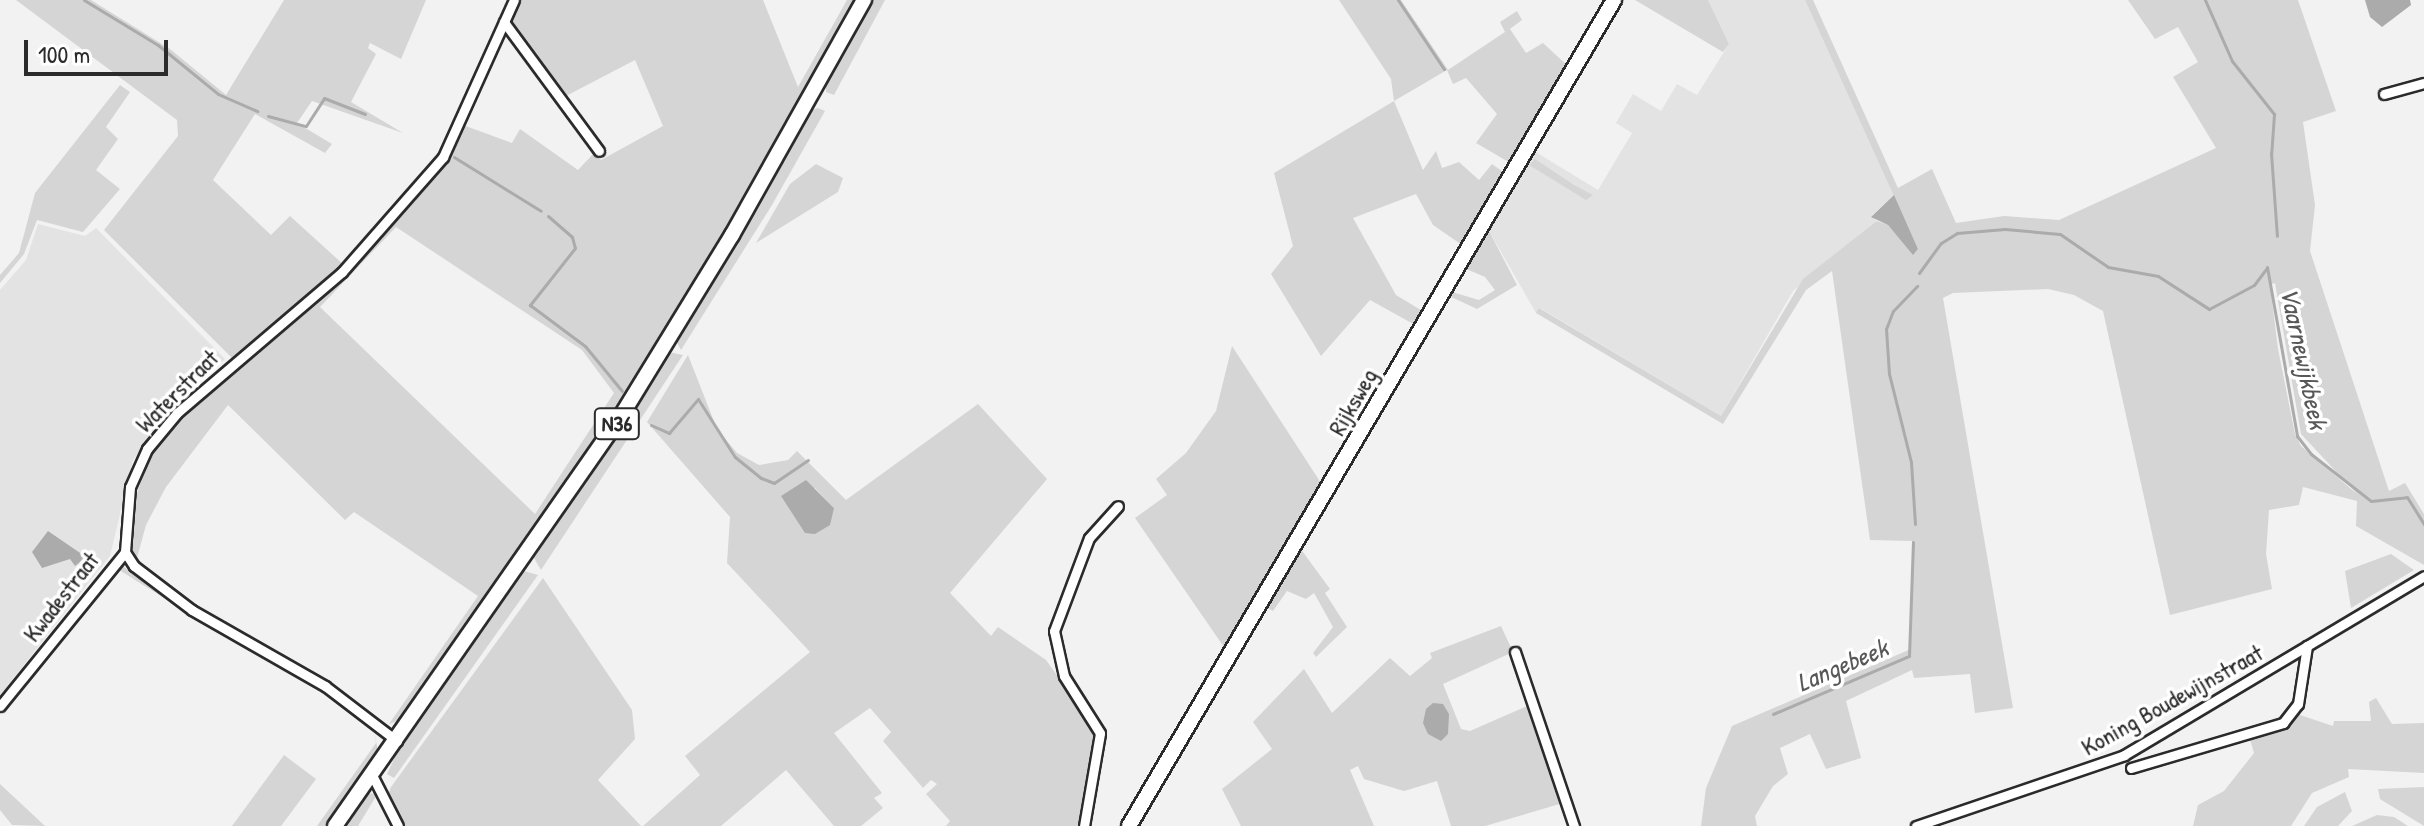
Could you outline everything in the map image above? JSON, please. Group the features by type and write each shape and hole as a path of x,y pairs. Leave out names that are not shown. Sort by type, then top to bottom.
{"main road":[{"name":"N36","path":"335,826 618,421 746,212 864,0"},
{"name":"Rijksweg","path":"1129,826 1614,0"}],"street":[{"name":"Waterstraat","path":"125,552 130,487 147,449 204,386 342,272 443,157 514,0"},
{"path":"504,22 599,151"},
{"path":"2384,94 2424,83"},
{"path":"1084,826 1100,733 1064,676 1054,631 1089,538 1118,506"},
{"path":"125,552 134,566 192,610 325,686 397,741"},
{"name":"Kwadestraat","path":"0,706 125,552"},
{"name":"Koning Boudewijnstraat","path":"1916,826 2090,770 2424,576"},
{"name":"Koning Boudewijnstraat","path":"2131,768 2283,723 2298,704 2307,646"},
{"path":"1515,652 1574,826"},
{"path":"372,775 398,826"}],"shaded area":[{"path":"16,0 91,0 170,49 226,95 284,0 426,0 401,59 370,43 368,48 376,54 351,102 403,133 312,101 297,123 332,144 325,153 255,114 213,180 271,235 290,216 345,266 233,359 104,230 178,136 177,120"},
{"path":"516,0 763,0 798,87 847,0 858,0 745,202 631,390 406,718 389,724 478,596 354,512 345,520 228,405 166,487 146,525 137,558 132,549 134,503 151,451 172,424 209,385 335,283 446,158 463,125 512,143 520,129 578,170 594,153 601,160 663,126 635,60 564,97 509,20","holes":["396,227 582,350 614,393 535,514 320,307"]},
{"path":"871,0 885,0 834,95 826,92 826,83"},
{"path":"1339,0 1401,0 1448,70 1505,32 1500,22 1517,11 1522,20 1510,29 1526,53 1543,43 1569,67 1512,164 1476,143 1497,114 1466,78 1453,84 1447,70 1394,101 1391,79"},
{"path":"1635,0 1708,0 1729,44 1723,52"},
{"path":"1708,0 1805,0 1894,195 1871,216 1877,221 1862,236 1793,291 1721,416 1540,308 1536,313 1488,229 1534,151 1598,190 1632,133 1616,123 1633,94 1661,111 1677,84 1697,95 1729,44"},
{"path":"1805,0 1813,0 1898,188 1932,169 1956,223 2004,216 2059,220 2216,148 2173,77 2198,62 2178,27 2155,39 2128,0 2298,0 2336,111 2303,122 2315,205 2310,251 2389,491 2405,483 2424,514 2424,565 2356,526 2357,501 2303,487 2299,505 2269,510 2266,554 2272,589 2170,615 2103,311 2074,295 2048,289 1953,293 1943,298 2013,708 1975,713 1970,674 1914,678 1912,670 1846,701 1861,758 1826,769 1810,734 1780,748 1788,774 1773,786 1755,816 1757,826 1701,826 1706,788 1732,726 1911,649 1912,541 1870,540 1832,271 1806,290 1723,424 1536,313 1539,308 1721,416 1803,279 1877,221 1888,225 1913,254 1918,249","holes":["2275,283 2301,434 2357,494 2301,446 2295,434 2278,349 2270,285"]},
{"path":"2365,0 2410,0 2411,5 2382,27 2370,17"},
{"path":"120,85 130,92 106,127 118,139 96,170 120,189 83,232 37,220 24,254 0,283 0,275 19,253 35,193"},
{"path":"1394,101 1423,170 1436,151 1442,168 1459,162 1479,180 1492,164 1506,174 1462,245 1433,225 1416,194 1353,218 1396,295 1424,312 1417,326 1370,300 1321,356 1271,274 1293,246 1274,173"},
{"path":"818,108 825,111 772,205 681,350 676,341 812,110"},
{"path":"1535,159 1593,195 1586,200 1529,165"},
{"path":"816,164 843,178 838,192 756,243 790,184"},
{"path":"1894,195 1918,249 1913,255 1888,225 1871,217"},
{"path":"38,224 85,236 96,228 225,359 183,394 133,460 110,556 0,695 0,290 26,260"},
{"path":"1488,229 1517,285 1477,309 1449,296 1452,292 1479,300 1495,290 1485,277 1464,268"},
{"path":"1232,346 1321,483 1226,650 1135,518 1167,495 1156,479 1186,453 1216,411"},
{"path":"668,352 683,355 541,570 534,558"},
{"path":"688,355 717,429 737,453 759,465 788,460 797,451 846,500 978,404 1047,479 950,593 991,636 998,627 1046,660 1089,719 1096,737 1081,826 946,826 950,821 926,794 937,784 931,780 923,788 883,741 891,732 870,708 834,733 882,793 874,798 883,808 861,826 834,826 786,770 721,826 643,826 700,775 685,756 810,652 727,563 730,517 647,422","holes":["815,488 834,508 781,496"]},
{"path":"806,480 834,508 830,525 815,534 805,533 781,496"},
{"path":"48,531 86,557 75,566 70,559 42,568 32,552"},
{"path":"1300,548 1330,589 1325,593 1347,627 1316,657 1313,653 1333,627 1314,593 1306,599 1287,591 1273,611 1264,606"},
{"path":"2391,554 2414,570 2351,608 2345,571"},
{"path":"121,565 190,614 119,570 20,694 18,689"},
{"path":"524,571 538,575 394,778 387,774 402,742"},
{"path":"543,578 632,710 635,739 598,780 641,826 402,826 388,795 391,787"},
{"path":"1501,626 1513,652 1443,684 1461,729 1470,731 1534,703 1563,803 1485,826 1451,826 1437,781 1404,791 1364,779 1358,766 1350,770 1374,826 1241,826 1222,789 1272,749 1253,722 1304,669 1332,713 1390,658 1410,676 1432,658 1430,653"},
{"path":"2376,698 2392,724 2424,723 2424,773 2348,769 2349,777 2312,793 2291,826 2193,826 2198,805 2224,791 2254,753 2250,739 2280,729 2297,714 2333,726 2334,721 2371,721 2369,702"},
{"path":"1433,703 1443,704 1449,714 1448,734 1441,741 1428,734 1423,723 1426,709"},
{"path":"374,732 379,755 328,826 317,826 376,743"},
{"path":"284,755 316,779 281,826 232,826"},
{"path":"0,784 45,826 12,825 0,810"},
{"path":"2424,787 2424,826 2380,799 2378,789"},
{"path":"2345,792 2352,811 2338,826 2304,826 2317,807"},
{"path":"378,793 358,826 342,826 365,794"},
{"path":"2377,815 2394,817 2408,826 2352,826"}],"waterway":[{"path":"84,0 158,45 218,94 257,111"},
{"path":"1398,0 1444,69"},
{"name":"Vaarnewijkbeek","path":"2205,0 2232,61 2274,114 2271,153 2277,236"},
{"path":"268,116 306,126 324,98 365,114"},
{"path":"454,157 541,211"},
{"path":"548,216 572,237 575,248 530,305 585,346 622,391"},
{"name":"Langebeek","path":"1919,273 1941,243 1957,233 2005,229 2060,234 2108,267 2158,276 2209,309 2254,285 2266,269"},
{"name":"Vaarnewijkbeek","path":"2267,267 2297,436 2311,454 2371,501 2407,497 2424,524"},
{"name":"Langebeek","path":"1915,524 1911,462 1889,374 1886,329 1893,311 1917,286"},
{"path":"651,425 669,433 698,399 735,457 761,478 774,483 808,460"},
{"name":"Langebeek","path":"1773,714 1909,656 1913,542"}]}
